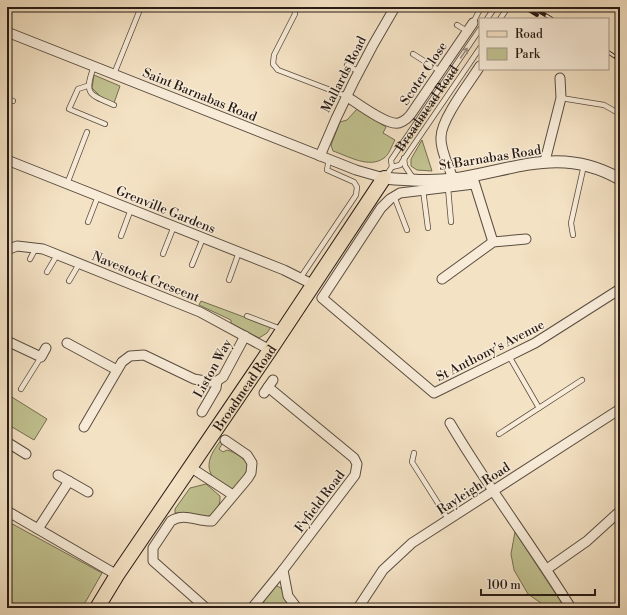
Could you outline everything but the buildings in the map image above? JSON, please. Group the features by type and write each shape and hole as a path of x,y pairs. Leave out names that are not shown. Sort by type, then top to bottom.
{"main road":[{"name":"Broadmead Road","path":"97,608 117,575 283,330 315,291 388,173"}],"street":[{"name":"Mallards Road","path":"320,156 332,124 346,96 386,17 395,7"},
{"name":"Scoter Close","path":"346,96 385,120 399,123 409,117 467,31 476,26"},
{"name":"Saint Barnabas Road","path":"7,32 370,175 388,173"},
{"path":"315,291 381,208 394,196 400,193 450,184 441,141 442,130 456,102 479,68"},
{"path":"545,162 561,98 560,78"},
{"name":"Grenville Gardens","path":"7,160 301,277 315,291"},
{"name":"St Barnabas Road","path":"388,173 414,180 450,184 473,180 521,164 545,162 595,166 620,179"},
{"path":"473,180 493,242"},
{"path":"442,279 493,242 526,239"},
{"name":"Navestock Crescent","path":"7,250 17,246 37,247 200,312 270,350"},
{"name":"St Anthony's Avenue","path":"315,291 434,392 535,343 620,289"},
{"name":"Liston Way","path":"202,412 216,388 217,381 223,377 245,336"},
{"path":"7,341 41,357 46,348"},
{"path":"67,343 117,370"},
{"path":"84,427 122,362 130,356 144,355 194,379 210,382 217,381"},
{"name":"Fyfield Road","path":"252,608 283,570 355,475 357,464 354,458 268,386"},
{"name":"Rayleigh Road","path":"358,608 383,570 412,543 620,409"},
{"path":"450,423 469,455 547,569 571,608"},
{"path":"206,608 153,561 153,548 171,521 182,516 202,522 212,521 234,496 251,473 252,463 247,455 225,440"},
{"path":"7,449 10,444 26,454"},
{"path":"190,467 234,496"},
{"path":"58,475 88,492"},
{"path":"38,529 69,481"},
{"path":"7,511 117,575"},
{"path":"547,569 587,541 620,511"},
{"path":"283,570 288,596 297,608"}],"lane":[{"path":"294,7 295,14 274,55 273,64 278,70 346,96"},
{"name":"Broadmead Road","path":"388,173 391,160 476,26 481,7"},
{"path":"488,18 495,7"},
{"path":"501,18 508,7"},
{"path":"114,74 139,12"},
{"path":"457,25 467,31"},
{"name":"Broadmead Road","path":"388,173 400,165 479,49"},
{"path":"412,54 440,71"},
{"path":"348,65 359,72"},
{"path":"94,66 88,90 94,95 114,105"},
{"path":"88,86 78,89 69,109 106,124"},
{"path":"561,98 604,105 620,114"},
{"path":"7,99 14,101"},
{"path":"67,184 87,132"},
{"name":"Broadmead Road","path":"404,158 406,168 414,180"},
{"path":"301,277 356,195 357,187 354,182 327,170 329,159"},
{"path":"573,235 571,223 585,164"},
{"path":"450,184 451,222"},
{"path":"423,190 428,228"},
{"path":"88,222 98,196"},
{"path":"394,196 407,230"},
{"path":"121,236 131,209"},
{"path":"163,254 174,226"},
{"path":"192,265 203,238"},
{"path":"30,260 37,247"},
{"path":"229,280 239,252"},
{"path":"47,272 57,255"},
{"path":"69,281 79,264"},
{"path":"247,316 283,330"},
{"path":"509,356 539,408"},
{"path":"21,389 41,357"},
{"path":"499,434 582,380"},
{"path":"414,453 412,462 448,519"}],"green space":[{"path":"94,75 120,86 114,103 100,96 92,88"},
{"path":"357,109 386,127 383,133 395,140 387,155 378,161 365,162 333,151 331,145 340,122 347,120"},
{"path":"422,140 432,171 417,170 411,166 411,159"},
{"path":"201,301 271,327 267,333 259,338 231,323 231,320 199,305"},
{"path":"7,394 47,419 34,440 7,424"},
{"path":"222,439 224,441 219,449 223,452 227,450 237,454 244,459 250,468 235,489 231,490 213,477 209,467 209,462 213,452"},
{"path":"206,484 220,496 218,507 213,513 203,518 188,513 175,513 175,509 190,488"},
{"path":"7,521 102,573 82,608 7,608"},
{"path":"515,532 565,608 548,608 528,594 514,570 511,554"},
{"path":"275,585 281,588 292,608 254,608"}],"railway":[{"path":"524,7 537,15"},
{"path":"532,7 550,18"},
{"path":"609,53 620,60"}]}
